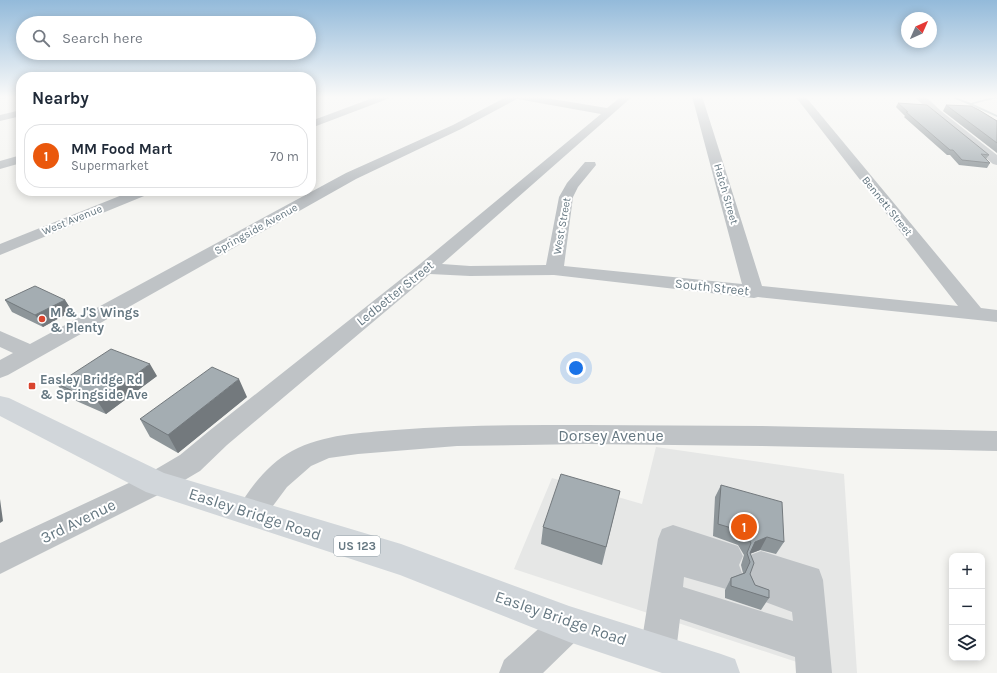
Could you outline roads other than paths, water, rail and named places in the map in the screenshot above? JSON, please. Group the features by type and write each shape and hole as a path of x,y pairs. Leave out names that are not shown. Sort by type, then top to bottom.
{"highway":[{"name":"Easley Bridge Road","path":"0,405 156,483 400,560 569,624 721,673"}],"street":[{"name":"Springside Avenue","path":"316,195 351,176 456,127"},
{"name":"Ledbetter Street","path":"156,483 190,463 218,438 426,268 592,127"},
{"name":"Hatch Street","path":"706,127 754,292"},
{"name":"Bennett Street","path":"825,127 955,291 976,314"},
{"path":"954,127 997,161"},
{"path":"0,165 16,160"},
{"name":"West Street","path":"554,270 566,196 572,186 590,165"},
{"name":"West Avenue","path":"0,250 132,196"},
{"name":"Springside Avenue","path":"0,370 315,196"},
{"name":"South Street","path":"426,268 470,271 554,270 754,292 997,316"},
{"path":"0,338 30,353"},
{"name":"Dorsey Avenue","path":"251,513 283,472 296,462 311,454 357,443 446,437 590,434 837,436 997,441"},
{"name":"3rd Avenue","path":"0,559 156,483"},
{"path":"658,652 673,539 726,564"},
{"path":"665,598 813,659 807,580 761,575"},
{"path":"517,673 569,624"}],"place":[{"name":"M & J'S Wings & Plenty","path":"42,319"},
{"name":"Easley Bridge Rd & Springside Ave","path":"32,386"},
{"name":"MM Food Mart","path":"744,527"}]}
